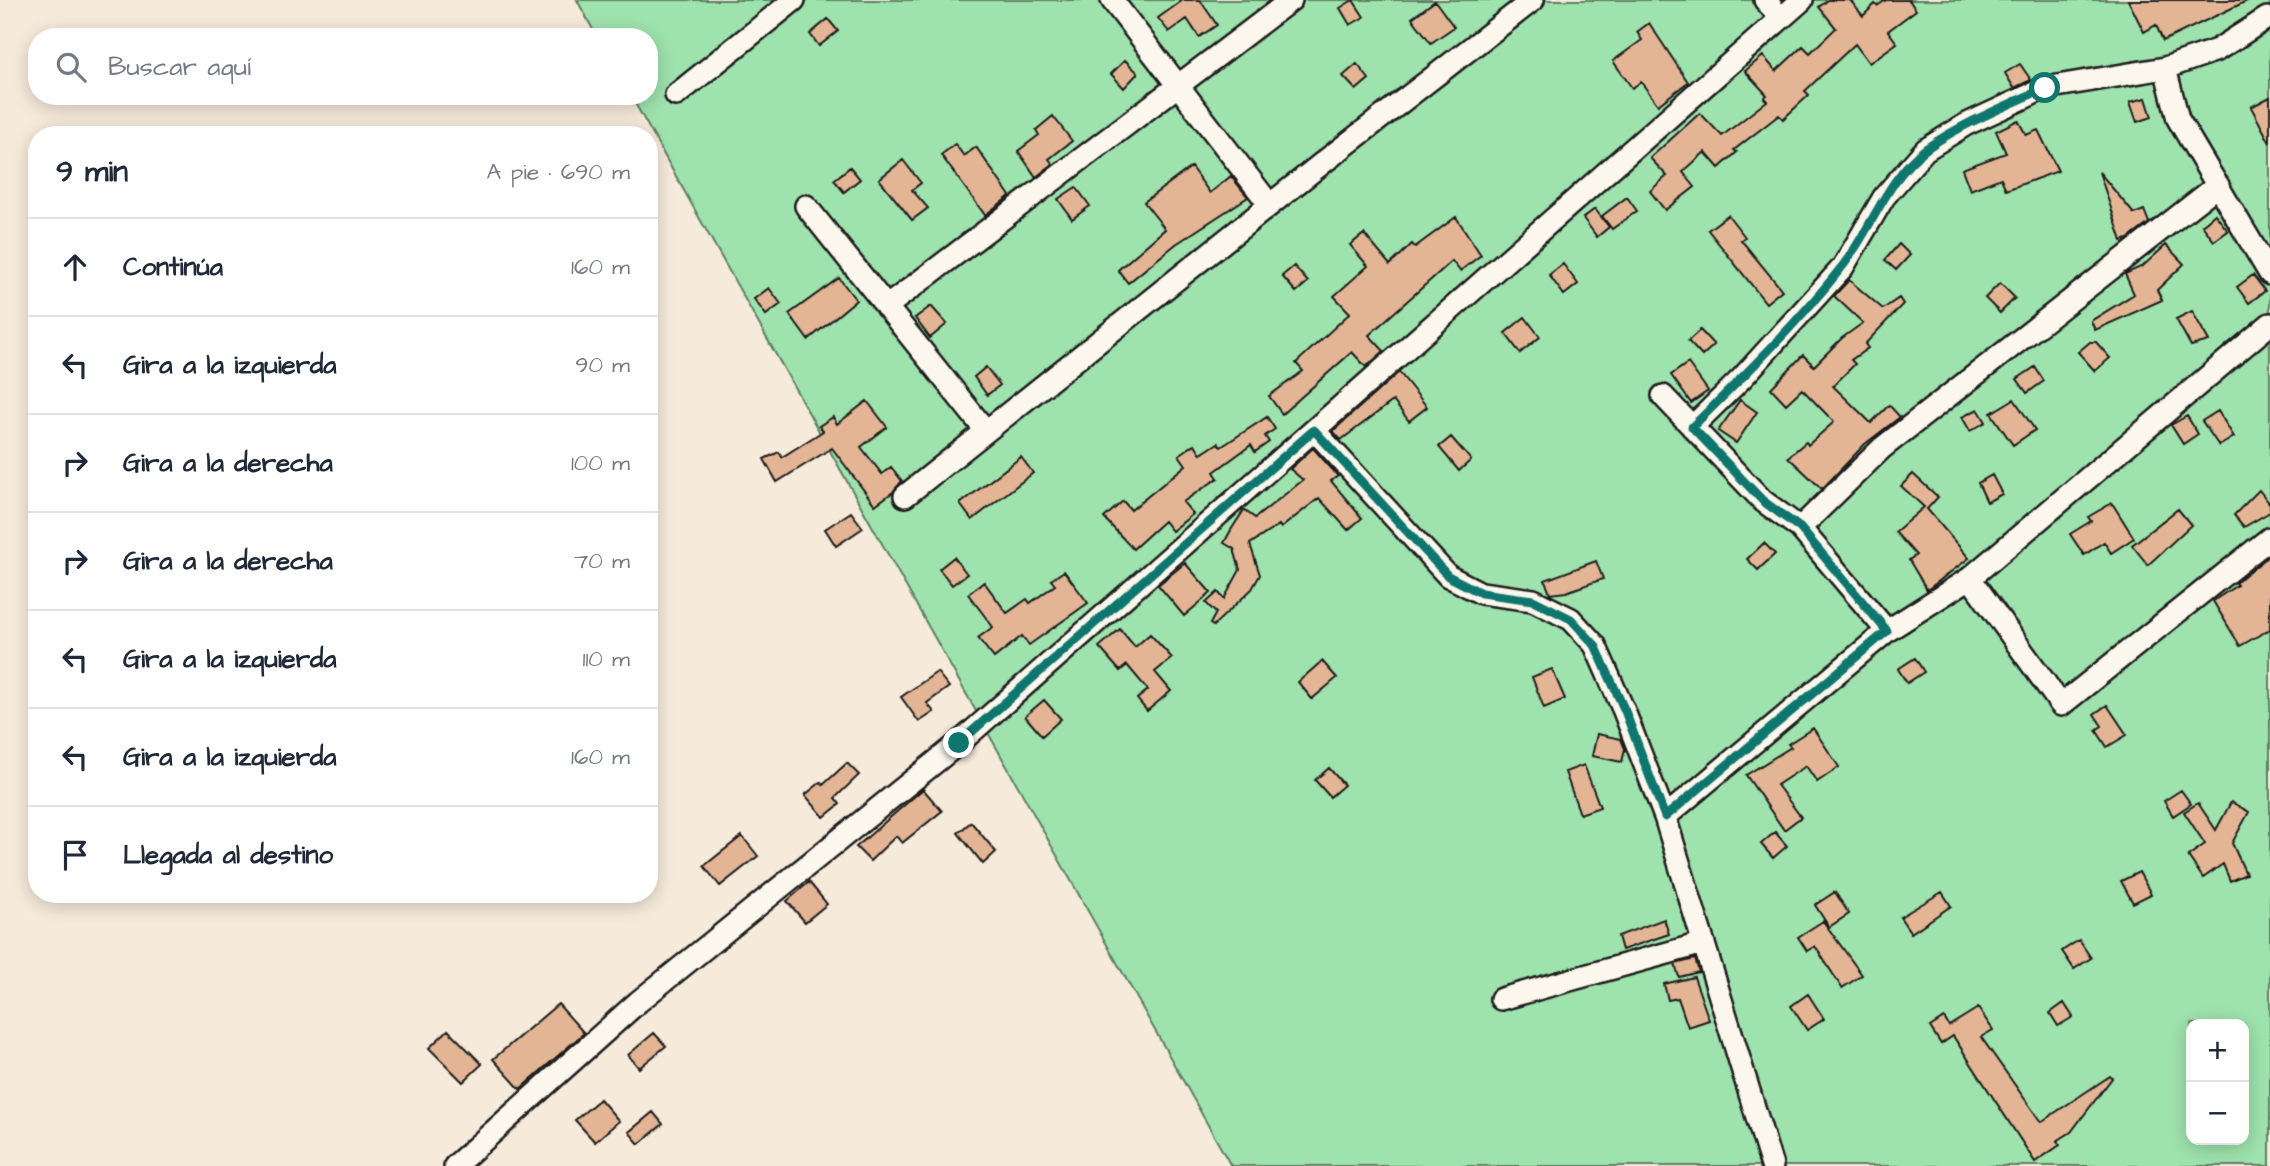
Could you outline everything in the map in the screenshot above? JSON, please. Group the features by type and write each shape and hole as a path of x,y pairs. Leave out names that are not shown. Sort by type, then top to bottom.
{"street":[{"path":"676,94 794,0"},
{"path":"1112,0 1270,205"},
{"path":"886,307 1291,0"},
{"path":"905,496 1270,205 1533,0"},
{"path":"1765,0 1781,19"},
{"path":"455,1166 638,1002 959,743 1802,0"},
{"path":"1692,427 1742,378 1843,267 1884,197 1925,150 1965,125 2045,88 2165,68 2217,50 2264,14"},
{"path":"2165,68 2178,119 2270,274"},
{"path":"1800,528 1882,448 2218,185"},
{"path":"806,206 986,431"},
{"path":"1665,817 1887,631 1970,578 2270,324"},
{"path":"1663,396 1763,501 1800,528 1887,631"},
{"path":"1314,430 1448,576 1481,593 1533,600 1571,619 1595,645 1625,711 1665,817 1772,1166"},
{"path":"1970,578 2061,705 2270,538"},
{"path":"1501,999 1704,943"}],"green space":[{"path":"577,0 2270,0 2270,1166 1231,1166 658,144 658,126 648,126 636,105 658,105 658,28 592,28"}],"building":[{"path":"1183,0 1200,0 1217,25 1199,37 1187,19 1169,32 1158,18"},
{"path":"1353,0 1364,17 1350,25 1340,8"},
{"path":"1828,0 1850,0 1863,16 1875,4 1877,6 1886,0 1909,0 1916,10 1888,31 1897,43 1869,63 1855,44 1805,91 1809,95 1783,119 1779,115 1734,150 1737,152 1719,168 1705,152 1683,172 1695,187 1665,210 1650,191 1667,176 1650,158 1700,113 1722,136 1767,101 1764,98 1767,95 1745,71 1763,56 1776,71 1803,46 1810,53 1836,28 1819,7"},
{"path":"2128,0 2249,0 2163,41 2156,25 2144,32"},
{"path":"1435,1 1454,27 1431,43 1412,18"},
{"path":"828,19 838,31 819,46 810,34"},
{"path":"1649,23 1688,82 1658,105 1641,82 1632,88 1613,61 1642,40 1637,32"},
{"path":"1125,60 1138,73 1124,88 1111,74"},
{"path":"1357,64 1369,79 1356,90 1343,76"},
{"path":"2020,64 2031,80 2014,88 2005,73"},
{"path":"2270,97 2270,143 2251,107"},
{"path":"2146,98 2152,117 2137,122 2130,102"},
{"path":"1053,116 1072,141 1049,159 1053,164 1036,177 1018,151 1039,135 1036,130"},
{"path":"2018,120 2026,135 2038,130 2058,171 2006,190 2001,178 1970,190 1962,169 2006,153 1996,131"},
{"path":"955,144 964,156 976,147 1010,196 985,215 941,155"},
{"path":"903,160 921,183 912,190 928,208 912,220 879,179"},
{"path":"850,167 860,179 844,192 834,180"},
{"path":"1191,167 1210,193 1231,176 1248,197 1176,244 1128,283 1118,270 1165,229 1144,202"},
{"path":"2099,172 2134,214 2144,210 2149,223 2128,239 2122,241"},
{"path":"1076,187 1090,206 1072,219 1058,199"},
{"path":"1627,197 1637,211 1612,229 1602,216"},
{"path":"1595,209 1609,227 1597,237 1583,218"},
{"path":"2215,214 2228,231 2214,241 2202,225"},
{"path":"1728,215 1745,237 1741,240 1782,290 1766,303 1708,230"},
{"path":"1456,217 1481,255 1460,271 1452,261 1369,335 1384,351 1366,367 1352,352 1282,414 1269,396 1303,371 1296,363 1350,313 1334,296 1368,266 1350,245 1364,234 1390,265 1412,244 1415,247"},
{"path":"1899,244 1910,255 1896,270 1885,260"},
{"path":"2166,245 2184,264 2157,290 2162,300 2095,330 2091,321 2134,294 2125,274 2143,266"},
{"path":"1563,264 1578,284 1564,295 1549,275"},
{"path":"1294,266 1308,282 1296,292 1282,276"},
{"path":"2253,275 2265,291 2249,303 2237,287"},
{"path":"839,278 856,300 808,340 789,314"},
{"path":"1849,280 1883,309 1899,298 1903,304 1865,344 1868,348 1851,360 1855,364 1833,386 1871,423 1889,405 1900,417 1865,444 1822,489 1788,457 1806,442 1808,445 1834,422 1802,389 1786,404 1771,388 1803,355 1814,366 1842,338 1863,323 1834,296"},
{"path":"2000,283 2015,298 2000,313 1985,298"},
{"path":"769,288 781,304 766,315 754,299"},
{"path":"931,306 947,324 930,338 915,318"},
{"path":"2192,311 2209,341 2191,346 2176,319"},
{"path":"1525,317 1540,337 1520,353 1505,333"},
{"path":"1700,330 1714,345 1702,356 1688,341"},
{"path":"2090,342 2096,342 2110,358 2095,371 2078,352"},
{"path":"1688,363 1708,391 1691,403 1671,375"},
{"path":"986,367 1000,385 987,395 974,377"},
{"path":"2035,367 2044,381 2027,393 2017,379"},
{"path":"1399,372 1427,407 1409,421 1393,401 1341,440 1333,431"},
{"path":"2014,399 2035,430 2013,445 1991,413"},
{"path":"1740,400 1757,412 1736,443 1718,431"},
{"path":"867,401 887,427 861,447 882,474 891,467 902,481 893,492 875,505 832,448 777,482 764,459 779,452 782,457 823,431 819,426 833,417 837,424"},
{"path":"1978,409 1986,422 1970,431 1962,417"},
{"path":"2218,411 2234,437 2219,446 2202,421"},
{"path":"2187,416 2198,434 2183,444 2171,425"},
{"path":"1267,417 1275,429 1265,436 1269,442 1255,452 1251,445 1214,472 1218,478 1183,502 1193,514 1172,531 1164,521 1133,549 1104,518 1123,501 1131,510 1186,465 1179,455 1195,444 1201,454 1218,443 1221,447"},
{"path":"1451,437 1471,460 1459,471 1439,447"},
{"path":"1313,448 1338,476 1331,481 1362,518 1348,530 1319,498 1281,528 1279,525 1250,544 1260,575 1252,589 1213,626 1210,624 1216,613 1206,603 1218,592 1224,599 1240,570 1234,549 1224,543 1231,530 1244,510 1255,518 1303,480 1290,469"},
{"path":"1021,457 1033,473 972,520 960,504"},
{"path":"1913,474 1938,497 1927,509 1969,558 1927,590 1909,560 1916,555 1895,532 1924,507 1901,486"},
{"path":"1992,475 2002,494 1987,502 1978,483"},
{"path":"2259,490 2270,504 2270,512 2244,527 2234,515"},
{"path":"2112,503 2134,538 2111,553 2104,542 2084,555 2070,534 2091,521 2088,517"},
{"path":"2178,509 2191,525 2148,565 2132,545"},
{"path":"851,512 863,528 836,546 825,529"},
{"path":"1764,543 1775,554 1758,570 1747,559"},
{"path":"2270,555 2270,629 2240,646 2213,601 2237,585 2235,583"},
{"path":"954,557 967,574 952,585 939,569"},
{"path":"1596,561 1603,579 1566,592 1550,594 1545,580"},
{"path":"1185,563 1211,593 1184,616 1158,585"},
{"path":"1064,571 1088,603 1029,645 1022,636 994,658 978,638 993,627 968,594 984,582 1007,613 1027,599 1030,603 1055,585 1051,580"},
{"path":"1120,629 1135,647 1150,634 1172,658 1155,672 1171,691 1147,711 1137,699 1148,690 1127,665 1120,671 1099,647"},
{"path":"1915,658 1924,672 1907,683 1898,669"},
{"path":"1322,661 1337,678 1312,699 1298,682"},
{"path":"1552,669 1565,699 1544,708 1532,677"},
{"path":"937,672 949,687 927,703 934,712 919,722 901,697"},
{"path":"1044,700 1061,719 1042,736 1025,716"},
{"path":"2107,705 2127,735 2107,747 2096,730 2102,726 2094,714"},
{"path":"1813,728 1839,767 1817,782 1806,766 1777,785 1801,817 1784,830 1746,775 1791,747 1788,744"},
{"path":"1597,734 1621,739 1625,749 1622,762 1592,756"},
{"path":"847,763 859,775 835,798 840,804 824,817 805,795 821,782 823,785"},
{"path":"1584,765 1600,807 1580,814 1565,772"},
{"path":"1329,768 1344,785 1330,797 1315,780"},
{"path":"923,789 942,811 902,843 896,836 870,861 856,847"},
{"path":"2181,790 2191,804 2173,816 2164,801"},
{"path":"2231,802 2249,812 2232,843 2246,874 2230,881 2223,864 2203,878 2188,856 2205,844 2184,812 2198,803 2216,830"},
{"path":"971,822 996,852 983,864 958,833"},
{"path":"1775,832 1787,846 1773,858 1761,844"},
{"path":"742,836 758,856 720,886 704,866"},
{"path":"2139,872 2151,894 2133,903 2121,881"},
{"path":"809,882 827,904 805,922 787,901"},
{"path":"1835,892 1849,914 1829,927 1815,905"},
{"path":"1942,892 1951,906 1911,933 1900,917"},
{"path":"1664,919 1669,934 1622,950 1618,936"},
{"path":"1823,921 1862,975 1842,988 1815,946 1807,951 1798,937"},
{"path":"2079,940 2091,958 2074,969 2062,951"},
{"path":"1695,959 1699,972 1679,977 1675,964"},
{"path":"1694,977 1709,1020 1688,1027 1678,998 1668,1000 1664,984"},
{"path":"1808,994 1824,1019 1807,1030 1791,1006"},
{"path":"2064,1003 2073,1017 2058,1026 2050,1013"},
{"path":"558,1004 584,1033 520,1089 493,1059"},
{"path":"1978,1008 1993,1030 1981,1037 2041,1122 2110,1076 2112,1078 2071,1132 2057,1141 2060,1145 2035,1162 1953,1036 1941,1044 1930,1027 1944,1018 1949,1026"},
{"path":"448,1030 482,1064 463,1082 429,1048"},
{"path":"654,1033 666,1046 639,1068 628,1055"},
{"path":"600,1099 619,1121 595,1142 575,1120"},
{"path":"653,1112 663,1124 639,1144 629,1132"}],"route":[{"path":"959,743 1314,430 1448,576 1481,593 1533,600 1571,619 1595,645 1625,711 1665,817 1887,631 1800,528 1763,501 1692,427 1742,378 1843,267 1884,197 1925,150 1965,125 2045,88"}]}
